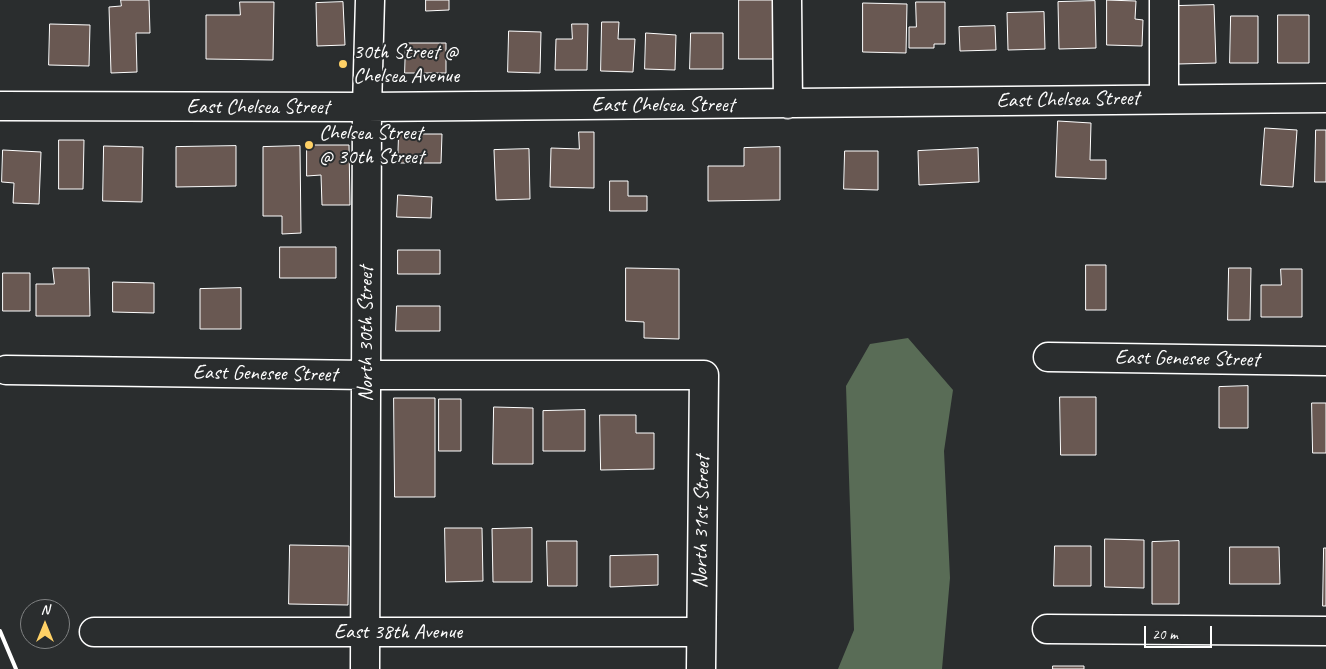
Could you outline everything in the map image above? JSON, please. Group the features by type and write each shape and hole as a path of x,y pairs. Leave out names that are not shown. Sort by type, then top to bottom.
{"street":[{"name":"North 30th Street","path":"365,669 367,107 370,0"},
{"path":"787,0 788,104"},
{"path":"1164,0 1164,99"},
{"name":"East Chelsea Street","path":"0,106 367,107 1326,98"},
{"name":"East Genesee Street","path":"1048,357 1326,361"},
{"name":"East Genesee Street","path":"6,370 366,375 704,375"},
{"name":"North 31st Street","path":"701,669 704,375"},
{"path":"1047,629 1326,631"},
{"name":"East 38th Avenue","path":"94,632 701,632"}],"green space":[{"path":"908,338 953,390 944,451 950,578 942,669 838,669 854,630 846,386 870,344"}],"building":[{"path":"121,0 149,0 150,33 136,33 137,72 111,73 109,7 121,6"},
{"path":"426,0 449,0 449,10 426,11"},
{"path":"739,0 780,0 780,59 739,59"},
{"path":"1107,0 1136,1 1135,19 1143,20 1142,46 1107,45"},
{"path":"1095,1 1096,48 1059,49 1058,2"},
{"path":"240,2 274,2 273,60 206,59 206,15 240,15"},
{"path":"343,2 345,45 317,46 316,3"},
{"path":"916,2 945,2 945,44 934,44 934,48 909,48 909,27 916,27"},
{"path":"863,3 907,4 906,53 863,52"},
{"path":"1214,5 1216,63 1178,64 1176,6"},
{"path":"1044,12 1045,49 1008,50 1007,13"},
{"path":"1278,15 1309,15 1309,63 1278,63"},
{"path":"1231,16 1258,16 1258,63 1230,63"},
{"path":"602,22 619,22 618,39 635,39 633,72 601,71"},
{"path":"50,24 90,25 89,66 49,65"},
{"path":"572,24 588,24 587,70 555,70 556,39 572,39"},
{"path":"995,26 996,50 960,51 959,27"},
{"path":"509,31 541,32 540,73 508,72"},
{"path":"646,33 676,35 675,70 645,69"},
{"path":"691,33 723,33 723,69 690,69"},
{"path":"406,43 446,43 446,73 405,73"},
{"path":"1058,121 1091,123 1090,160 1106,160 1106,179 1056,177"},
{"path":"1265,128 1297,130 1293,187 1261,185"},
{"path":"1316,130 1326,130 1326,182 1315,182"},
{"path":"579,132 594,132 594,188 550,187 551,148 579,149"},
{"path":"399,134 442,134 441,163 398,163"},
{"path":"59,140 84,140 83,189 59,189"},
{"path":"307,145 349,145 350,205 322,205 321,175 307,176"},
{"path":"104,146 143,147 142,202 103,201"},
{"path":"236,146 236,186 176,187 176,147"},
{"path":"300,146 301,233 282,234 282,216 263,216 263,147"},
{"path":"780,147 780,200 708,201 708,166 744,166 744,148"},
{"path":"978,148 979,182 919,185 918,151"},
{"path":"529,149 530,199 496,200 494,150"},
{"path":"3,150 41,152 39,204 13,203 14,183 2,182"},
{"path":"845,151 878,151 878,190 844,189"},
{"path":"610,181 628,181 628,196 647,196 647,211 610,211"},
{"path":"398,195 432,197 431,218 397,217"},
{"path":"280,247 336,247 336,278 280,278"},
{"path":"398,250 440,250 440,274 398,274"},
{"path":"1086,265 1106,265 1106,310 1086,310"},
{"path":"53,268 89,268 90,316 36,316 36,284 54,284"},
{"path":"626,268 679,269 679,339 644,338 644,322 626,321"},
{"path":"1229,268 1251,268 1250,320 1228,320"},
{"path":"1281,269 1302,269 1302,317 1261,317 1261,285 1281,285"},
{"path":"3,273 30,273 30,311 3,311"},
{"path":"113,282 154,283 154,313 113,312"},
{"path":"241,288 241,329 200,329 200,289"},
{"path":"397,306 440,306 440,331 396,331"},
{"path":"1248,386 1248,428 1219,428 1219,387"},
{"path":"1060,397 1096,397 1096,455 1061,455"},
{"path":"394,398 435,398 435,497 395,497"},
{"path":"439,399 461,399 461,451 439,451"},
{"path":"1312,403 1326,403 1326,453 1313,453"},
{"path":"494,407 533,408 533,464 493,464"},
{"path":"585,410 585,451 543,451 543,411"},
{"path":"600,415 636,415 636,433 654,433 654,469 601,470"},
{"path":"445,528 482,528 483,581 446,582"},
{"path":"532,528 532,582 493,582 492,529"},
{"path":"1105,539 1144,540 1144,588 1105,587"},
{"path":"547,541 577,541 577,586 548,586"},
{"path":"1179,541 1179,604 1152,604 1152,542"},
{"path":"290,545 349,546 348,605 289,604"},
{"path":"1055,546 1091,546 1091,586 1054,586"},
{"path":"1230,547 1279,547 1280,584 1230,584"},
{"path":"1324,548 1326,548 1326,606 1323,606"},
{"path":"658,555 658,585 610,587 610,556"},
{"path":"1053,666 1084,666 1084,669 1053,669"}],"railway":[{"path":"0,631 16,669"}],"place":[{"name":"30th Street @ Chelsea Avenue","path":"343,64"},
{"name":"Chelsea Street @ 30th Street","path":"309,145"}]}
